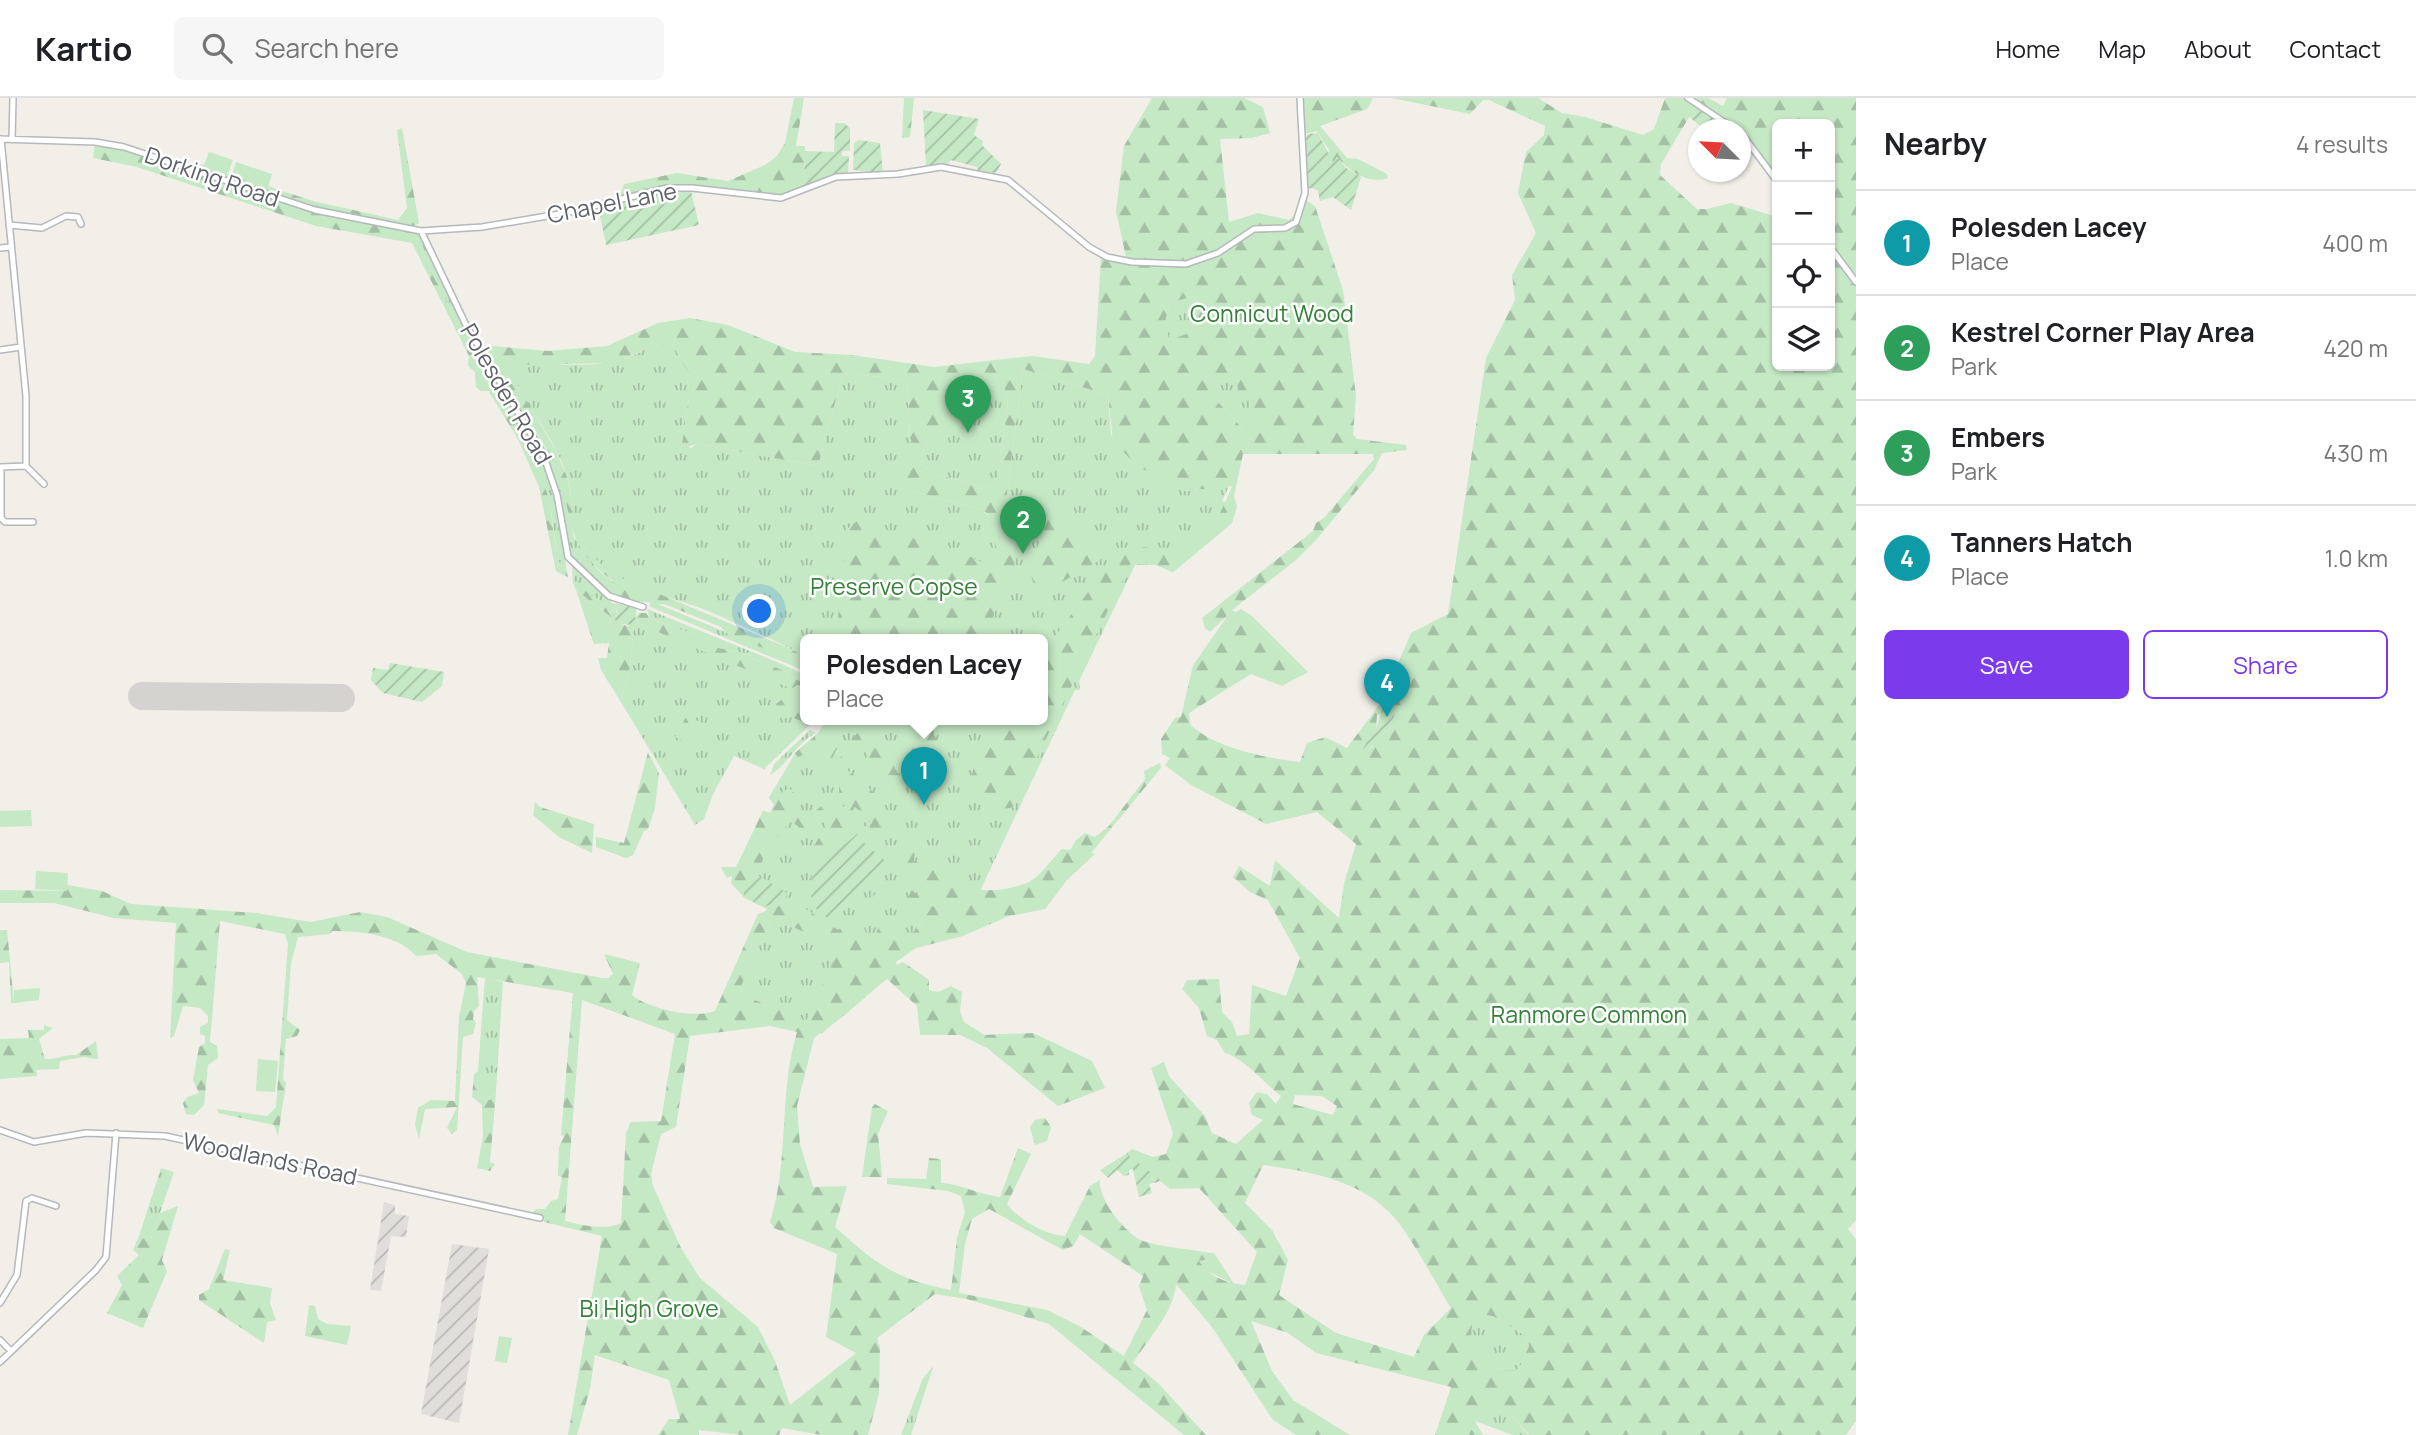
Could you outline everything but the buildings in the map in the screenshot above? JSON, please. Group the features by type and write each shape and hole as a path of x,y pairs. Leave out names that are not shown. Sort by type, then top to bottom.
{"street":[{"path":"12,140 13,98"},
{"name":"Chapel Lane","path":"421,231 482,227 565,213 667,188 692,188 781,198 836,177 898,174 941,167 997,175 1008,180 1073,235 1107,257 1158,265 1186,264 1218,253 1254,229 1292,225 1300,215 1304,203 1304,134 1300,98"},
{"path":"1688,98 1720,119"},
{"path":"1,139 26,396 26,466 44,484"},
{"name":"Dorking Road","path":"1,139 95,142 124,147 315,210 421,231"},
{"path":"1751,148 1772,175"},
{"path":"9,225 42,228 70,215 78,217 82,224"},
{"name":"Polesden Road","path":"421,231 467,327 543,454 557,495 568,557 604,592 643,607"},
{"path":"0,248 11,247"},
{"path":"1835,254 1856,282"},
{"path":"0,349 22,347"},
{"path":"26,466 1,467 1,518 5,522 33,522"},
{"name":"Woodlands Road","path":"0,1130 34,1142 77,1134 164,1136 540,1218"},
{"path":"0,1362 96,1270 106,1257 117,1133"},
{"path":"0,1303 16,1279 26,1201 32,1198 55,1206"},
{"path":"0,1340 11,1351"}],"shaded area":[{"path":"384,1202 395,1205 395,1214 409,1216 406,1237 391,1236 381,1291 370,1290"},
{"path":"452,1244 489,1249 459,1423 421,1414"}],"green space":[{"path":"794,98 804,98 796,146 805,146 804,188 781,196 667,186 619,198 624,184 677,173 728,181 765,165 777,156 785,143"},
{"path":"904,98 914,98 910,137 902,138"},
{"name":"Ranmore Common","path":"1152,98 1244,98 1263,107 1270,133 1252,138 1220,139 1229,222 1258,213 1289,220 1298,211 1301,197 1315,206 1343,290 1356,396 1353,435 1357,439 1406,445 1407,450 1382,453 1374,470 1316,540 1296,560 1232,610 1236,612 1241,609 1252,616 1308,672 1282,686 1251,674 1189,713 1190,724 1212,739 1257,755 1300,762 1307,743 1325,737 1347,748 1382,701 1411,633 1448,614 1486,358 1515,300 1512,275 1536,233 1518,193 1526,152 1544,135 1545,126 1489,100 1483,100 1470,114 1392,98 1538,98 1562,113 1585,117 1643,135 1654,129 1665,98 1708,98 1723,106 1727,98 1856,98 1856,1220 1848,1229 1856,1239 1856,1421 1846,1435 1529,1435 1498,1400 1475,1421 1483,1435 1435,1435 1451,1387 1316,1353 1288,1333 1251,1321 1272,1371 1293,1400 1350,1435 1296,1435 1273,1420 1212,1327 1176,1284 1171,1305 1133,1363 1157,1382 1206,1435 1184,1435 1049,1324 967,1299 935,1294 877,1338 880,1348 879,1394 868,1435 821,1435 782,1428 779,1435 742,1435 699,1430 699,1435 658,1435 669,1419 680,1419 669,1380 595,1355 590,1389 577,1435 568,1435 602,1236 544,1222 544,1217 532,1214 536,1209 545,1209 551,1201 558,1199 562,1177 558,1176 559,1147 564,1136 561,1135 573,993 477,977 479,1006 474,1011 473,1019 476,1023 473,1034 463,1037 457,1130 452,1134 447,1128 457,1107 425,1109 419,1139 415,1125 418,1108 431,1100 455,1101 459,1017 466,983 462,974 436,954 416,956 399,943 377,935 332,931 330,934 298,937 291,963 287,1020 300,1030 297,1036 286,1039 283,1079 286,1083 278,1136 274,1125 218,1113 217,1109 267,1116 276,1107 288,944 285,934 220,921 210,1042 217,1046 218,1058 208,1065 204,1105 194,1115 186,1114 183,1103 187,1097 199,1093 193,1080 199,1047 205,1043 200,1027 208,1023 208,1016 200,1008 183,1006 174,1036 170,1038 176,923 114,918 54,903 0,903 0,890 66,891 67,885 102,891 131,904 256,913 311,922 360,912 387,917 467,952 602,978 613,974 604,954 640,963 632,995 649,1005 672,1011 706,1013 715,1011 758,914 784,904 798,904 838,930 850,920 856,919 863,925 868,938 876,935 880,922 893,923 893,932 909,937 922,922 909,901 909,888 933,907 941,897 907,877 901,882 896,863 915,850 914,861 919,863 926,860 947,866 952,876 969,888 1004,889 1027,883 1041,873 1062,849 1070,850 1076,840 1085,833 1095,837 1109,826 1145,779 1144,771 1160,763 1161,768 1091,853 1095,854 1067,880 1045,909 1009,916 963,936 916,948 896,962 897,965 903,962 929,980 929,990 938,992 951,986 962,992 960,1012 964,1022 984,1035 1033,1033 1092,1061 1105,1088 1058,1106 987,1048 960,1035 920,1035 917,1006 887,979 814,1038 797,1106 800,1144 813,1187 847,1186 835,1227 875,1261 916,1281 951,1290 957,1238 965,1212 961,1196 948,1191 887,1184 887,1178 926,1179 929,1158 941,1159 941,1183 1000,1197 1018,1148 1031,1154 1007,1204 1033,1226 1065,1236 1090,1186 1100,1180 1100,1188 1108,1206 1122,1225 1138,1239 1162,1246 1211,1253 1209,1259 1199,1261 1208,1271 1225,1281 1245,1285 1257,1252 1199,1188 1170,1189 1126,1154 1132,1149 1153,1157 1166,1154 1173,1133 1151,1068 1164,1062 1169,1076 1205,1116 1212,1133 1236,1144 1263,1120 1252,1115 1249,1103 1257,1092 1267,1094 1276,1104 1281,1096 1247,1065 1225,1053 1217,1040 1207,1036 1199,1008 1182,989 1187,980 1219,979 1222,1012 1232,1022 1237,1036 1249,1034 1252,985 1286,996 1300,958 1268,900 1250,892 1233,877 1239,866 1270,886 1275,860 1339,918 1344,883 1356,844 1317,812 1266,824 1191,785 1165,765 1170,758 1162,754 1161,739 1175,718 1181,717 1193,665 1229,614 1210,632 1205,628 1202,618 1313,531 1316,523 1324,518 1374,459 1373,454 1243,454 1234,496 1237,506 1232,523 1173,572 1156,565 1135,564 1143,547 1180,552 1197,544 1219,515 1232,486 1185,491 1137,466 1113,441 1108,395 1023,369 1006,501 1036,513 1026,537 1017,544 1013,575 1005,585 987,634 840,634 837,630 846,530 857,521 960,552 999,570 991,517 983,510 907,490 901,478 903,461 910,458 914,446 910,438 907,380 843,373 818,466 697,444 684,448 682,444 688,403 695,384 674,348 657,344 614,363 515,365 511,374 556,451 567,477 578,530 585,548 619,577 791,649 800,654 800,663 667,605 622,599 616,593 615,582 597,568 577,541 560,481 548,451 505,377 500,377 481,345 548,351 607,346 658,323 690,318 728,325 795,352 852,355 934,367 1032,356 1089,364 1095,356 1101,257 1105,253 1126,257 1116,211 1124,146","holes":["1194,296 1199,305 1191,332 1169,341 1165,322 1170,303","1210,378 1220,382 1228,378 1237,381 1238,391 1249,400 1253,421 1242,428 1216,400 1214,391 1204,380","979,381 1004,387 1008,401 999,474 987,488 932,473 921,464 924,447 942,420 951,387","1396,711 1389,730 1362,756 1359,754 1376,730 1377,715","776,920 840,947 806,1021 743,995 740,988 771,921","582,1000 675,1034 661,1121 631,1122 626,1133 621,1223 601,1227 565,1221","770,1026 797,1032 788,1079 780,1175 770,1222 774,1228 837,1254 826,1337 856,1353 790,1405 775,1361 758,1327 700,1278 681,1248 653,1186 651,1174 661,1134 676,1127 690,1036","1295,1095 1322,1096 1337,1106 1333,1115 1293,1104","1263,1165 1330,1178 1362,1192 1397,1220 1451,1308 1424,1335 1414,1357 1336,1333 1279,1295 1288,1260 1272,1230 1245,1203","989,1209 1063,1250 1073,1246 1080,1234 1143,1276 1139,1286 1147,1310 1124,1356 1081,1327 1047,1310 959,1293 965,1244 972,1219","1480,1313 1495,1317 1526,1336 1529,1346 1519,1369 1497,1368 1487,1362 1473,1344 1473,1323"]},
{"path":"1300,98 1373,98 1367,109 1320,126 1347,158 1358,159 1387,174 1388,178 1366,178 1347,167 1337,157 1320,201 1318,190 1315,190 1329,150 1317,131 1304,134"},
{"path":"1696,105 1717,119 1692,119 1688,116"},
{"path":"923,110 979,119 974,135 983,141 982,145 1001,164 996,173 978,171 977,167 951,160 946,166 926,167"},
{"path":"835,123 844,123 850,128 850,151 842,151 842,156 849,156 848,173 835,175 804,188 805,151 834,152"},
{"path":"402,128 419,223 414,226 312,208 198,171 196,168 198,164 204,165 313,201 398,220 407,208 397,130"},
{"path":"1318,133 1333,162 1337,157 1346,168 1361,177 1351,210 1333,197 1320,201 1318,189 1307,188 1305,138 1308,134"},
{"path":"859,140 880,143 883,173 853,170 854,143"},
{"path":"95,144 156,158 294,206 412,230 456,321 464,323 497,382 492,391 481,391 476,387 475,372 468,366 469,356 412,243 316,226 137,167 93,158"},
{"path":"209,152 233,160 228,174 204,165"},
{"path":"236,162 272,174 268,188 232,175"},
{"path":"666,190 691,191 699,225 606,245 599,210 630,201 633,210 651,207 650,195"},
{"path":"412,230 420,232 464,323 456,321"},
{"path":"1194,296 1199,305 1191,332 1169,342 1165,322 1170,303"},
{"name":"Preserve Copse","path":"673,329 678,351 695,384 688,403 682,444 691,448 697,444 818,466 843,373 907,380 910,438 914,446 907,490 983,510 987,515 1006,501 1023,369 1108,395 1111,435 1185,491 1229,486 1222,501 1226,502 1228,496 1237,506 1232,523 1173,572 1156,565 1135,565 1079,681 1080,690 1075,690 980,891 959,885 944,894 900,949 890,972 855,1007 821,1034 805,1021 743,995 740,987 771,921 765,913 767,909 745,898 731,883 763,811 770,813 774,804 769,798 795,753 819,732 823,725 1048,725 1048,634 800,634 800,654 708,611 642,588 610,572 597,562 581,541 562,463 511,374 515,365 528,362 569,365 605,363 640,352"},
{"path":"500,377 505,377 553,462 563,485 574,537 598,570 643,604 613,596 570,557 560,499 548,460"},
{"path":"1228,378 1237,381 1249,400 1254,421 1243,429 1216,400 1204,379 1220,382"},
{"path":"979,381 1004,387 1008,401 999,475 987,488 932,473 921,464 924,447 942,420 951,387"},
{"path":"497,382 525,426 546,469 560,516 566,568 560,565 549,501 535,460 499,398 494,400 489,392"},
{"path":"495,397 499,398 514,422 540,473 549,500 560,565 566,568 568,577 556,571 539,487 518,439 494,400"},
{"path":"1049,517 1086,532 1094,550 1103,558 1050,589 1042,590 1036,587 1030,573 1033,567 1025,566 1032,561"},
{"path":"1134,549 1136,551 1014,805 1010,808 988,810 982,806 985,797 976,798 970,787 974,764 981,754 980,745 997,725 1048,725 1048,645 1114,558"},
{"path":"572,565 612,600 611,603 621,604 616,609 588,594 576,582 573,583"},
{"path":"576,581 589,594 616,609 620,624 629,626 639,613 646,613 650,619 710,640 718,648 748,654 753,659 785,671 800,682 800,686 792,689 639,624 634,625 630,667 621,702 601,670 598,658 607,658 609,643 594,644 588,626 596,624 607,631 611,617 576,590 573,583"},
{"path":"576,590 611,617 605,638 594,644"},
{"path":"653,602 800,663 800,669 651,607 649,604"},
{"path":"621,604 637,608 634,625 620,624 615,620 618,613 616,609"},
{"path":"647,609 784,665 800,673 800,682 785,671 753,659 748,654 718,648 710,640 650,619"},
{"path":"639,624 792,688 800,686 800,725 810,725 764,769 734,756 713,794 704,819 695,825 621,702 630,667 634,625"},
{"path":"390,663 444,672 442,686 422,702 383,693 371,680 373,668 388,670"},
{"path":"786,696 792,699 796,707 800,704 800,720 790,717 782,719 776,704"},
{"path":"1383,707 1396,711 1389,730 1380,736 1379,747 1372,746 1363,757 1359,754 1366,744 1364,736 1368,728 1376,729"},
{"path":"686,717 701,722 687,743 675,737"},
{"path":"835,725 844,725 836,738 837,749 831,760 822,764 815,757 806,765 803,755 798,757 795,753 815,736 817,747 827,739"},
{"path":"880,725 877,732 884,741 890,740 901,753 901,732 906,725 939,725 933,734 941,744 931,754 921,755 911,768 908,763 902,763 868,739 859,727"},
{"path":"810,730 816,733 803,742 770,775 774,764"},
{"path":"857,733 891,760 897,773 906,774 916,786 915,790 903,784 888,801 885,799 878,771 866,763 867,751 857,743 843,758 840,764 885,802 882,811 894,829 884,841 873,831 864,843 862,841 869,827 861,838 858,835 871,820 855,807 840,825 857,834 844,845 839,845 819,868 810,852 827,825 818,818 800,842 797,840 789,846 791,836 799,827 791,821 769,847 756,874 747,877 745,898 731,883 732,876 727,878 721,867 736,867 763,811 770,813 774,804 769,798 774,788 781,793 789,788 801,800 793,808 800,821 803,818 807,820 821,806 837,814 851,798 847,793 839,796 839,785 831,772"},
{"path":"648,752 659,773 655,808 648,829 644,831 633,855 626,858 596,847 596,837 624,843"},
{"path":"535,802 540,807 594,824 592,853 559,837 533,815"},
{"path":"31,810 32,826 0,827 0,811"},
{"path":"869,827 871,829 862,841 887,862 833,923 813,906 811,896 818,887 810,878 840,844 844,845 857,834 861,837"},
{"path":"36,871 68,873 67,891 35,889"},
{"path":"756,874 787,893 785,899 764,907 745,898 742,888 748,877"},
{"path":"885,883 895,893 870,921 860,911"},
{"path":"0,930 7,930 14,1003 11,1003 9,962 0,963"},
{"path":"485,978 503,982 496,1092 490,1100 480,1098 482,1074 478,1071"},
{"path":"40,988 39,1000 14,1003 14,990"},
{"path":"44,1025 53,1028 39,1039 45,1059 76,1055 96,1041 98,1059 83,1057 60,1061 59,1069 36,1070 37,1076 0,1079 0,1039 29,1038 28,1030 44,1030"},
{"path":"258,1059 278,1061 275,1092 256,1091"},
{"path":"478,1071 482,1073 481,1098 490,1100 496,1092 490,1162 495,1164 490,1171 477,1168 483,1137 482,1105 472,1097 474,1074"},
{"path":"875,1104 888,1111 878,1134 882,1177 862,1177 872,1107"},
{"path":"1045,1118 1051,1127 1047,1141 1035,1145 1030,1127 1035,1120"},
{"path":"1126,1154 1162,1181 1149,1184 1152,1193 1139,1197 1133,1169 1129,1170 1129,1175 1124,1176 1117,1170 1108,1178 1100,1170"},
{"path":"161,1168 174,1172 150,1242 139,1236"},
{"path":"178,1206 162,1260 167,1271 143,1328 107,1313 122,1285 117,1276 139,1255 133,1250 139,1236 150,1242 160,1213"},
{"path":"225,1249 230,1250 223,1280 272,1288 270,1303 276,1320 267,1322 264,1343 199,1300 199,1295 209,1289"},
{"path":"1211,1253 1214,1253 1234,1284 1205,1270 1198,1261 1209,1259"},
{"path":"309,1305 315,1306 318,1319 327,1324 351,1326 347,1345 305,1336"},
{"path":"1480,1313 1495,1317 1526,1336 1529,1346 1519,1369 1504,1370 1496,1367 1477,1353 1471,1331 1473,1320"},
{"path":"499,1336 512,1338 507,1363 495,1361"},
{"path":"933,1367 911,1435 901,1435 923,1378"},
{"path":"1498,1399 1528,1435 1513,1435 1475,1421"}],"runway":[{"path":"142,696 341,698"}],"place":[{"name":"Embers","path":"968,433"},
{"name":"Kestrel Corner Play Area","path":"1023,554"},
{"name":"Tanners Hatch","path":"1387,717"},
{"name":"Polesden Lacey","path":"924,805"}],"park label":[{"name":"Connicut Wood","path":"1272,314"},
{"name":"Bi High Grove","path":"649,1309"}]}
